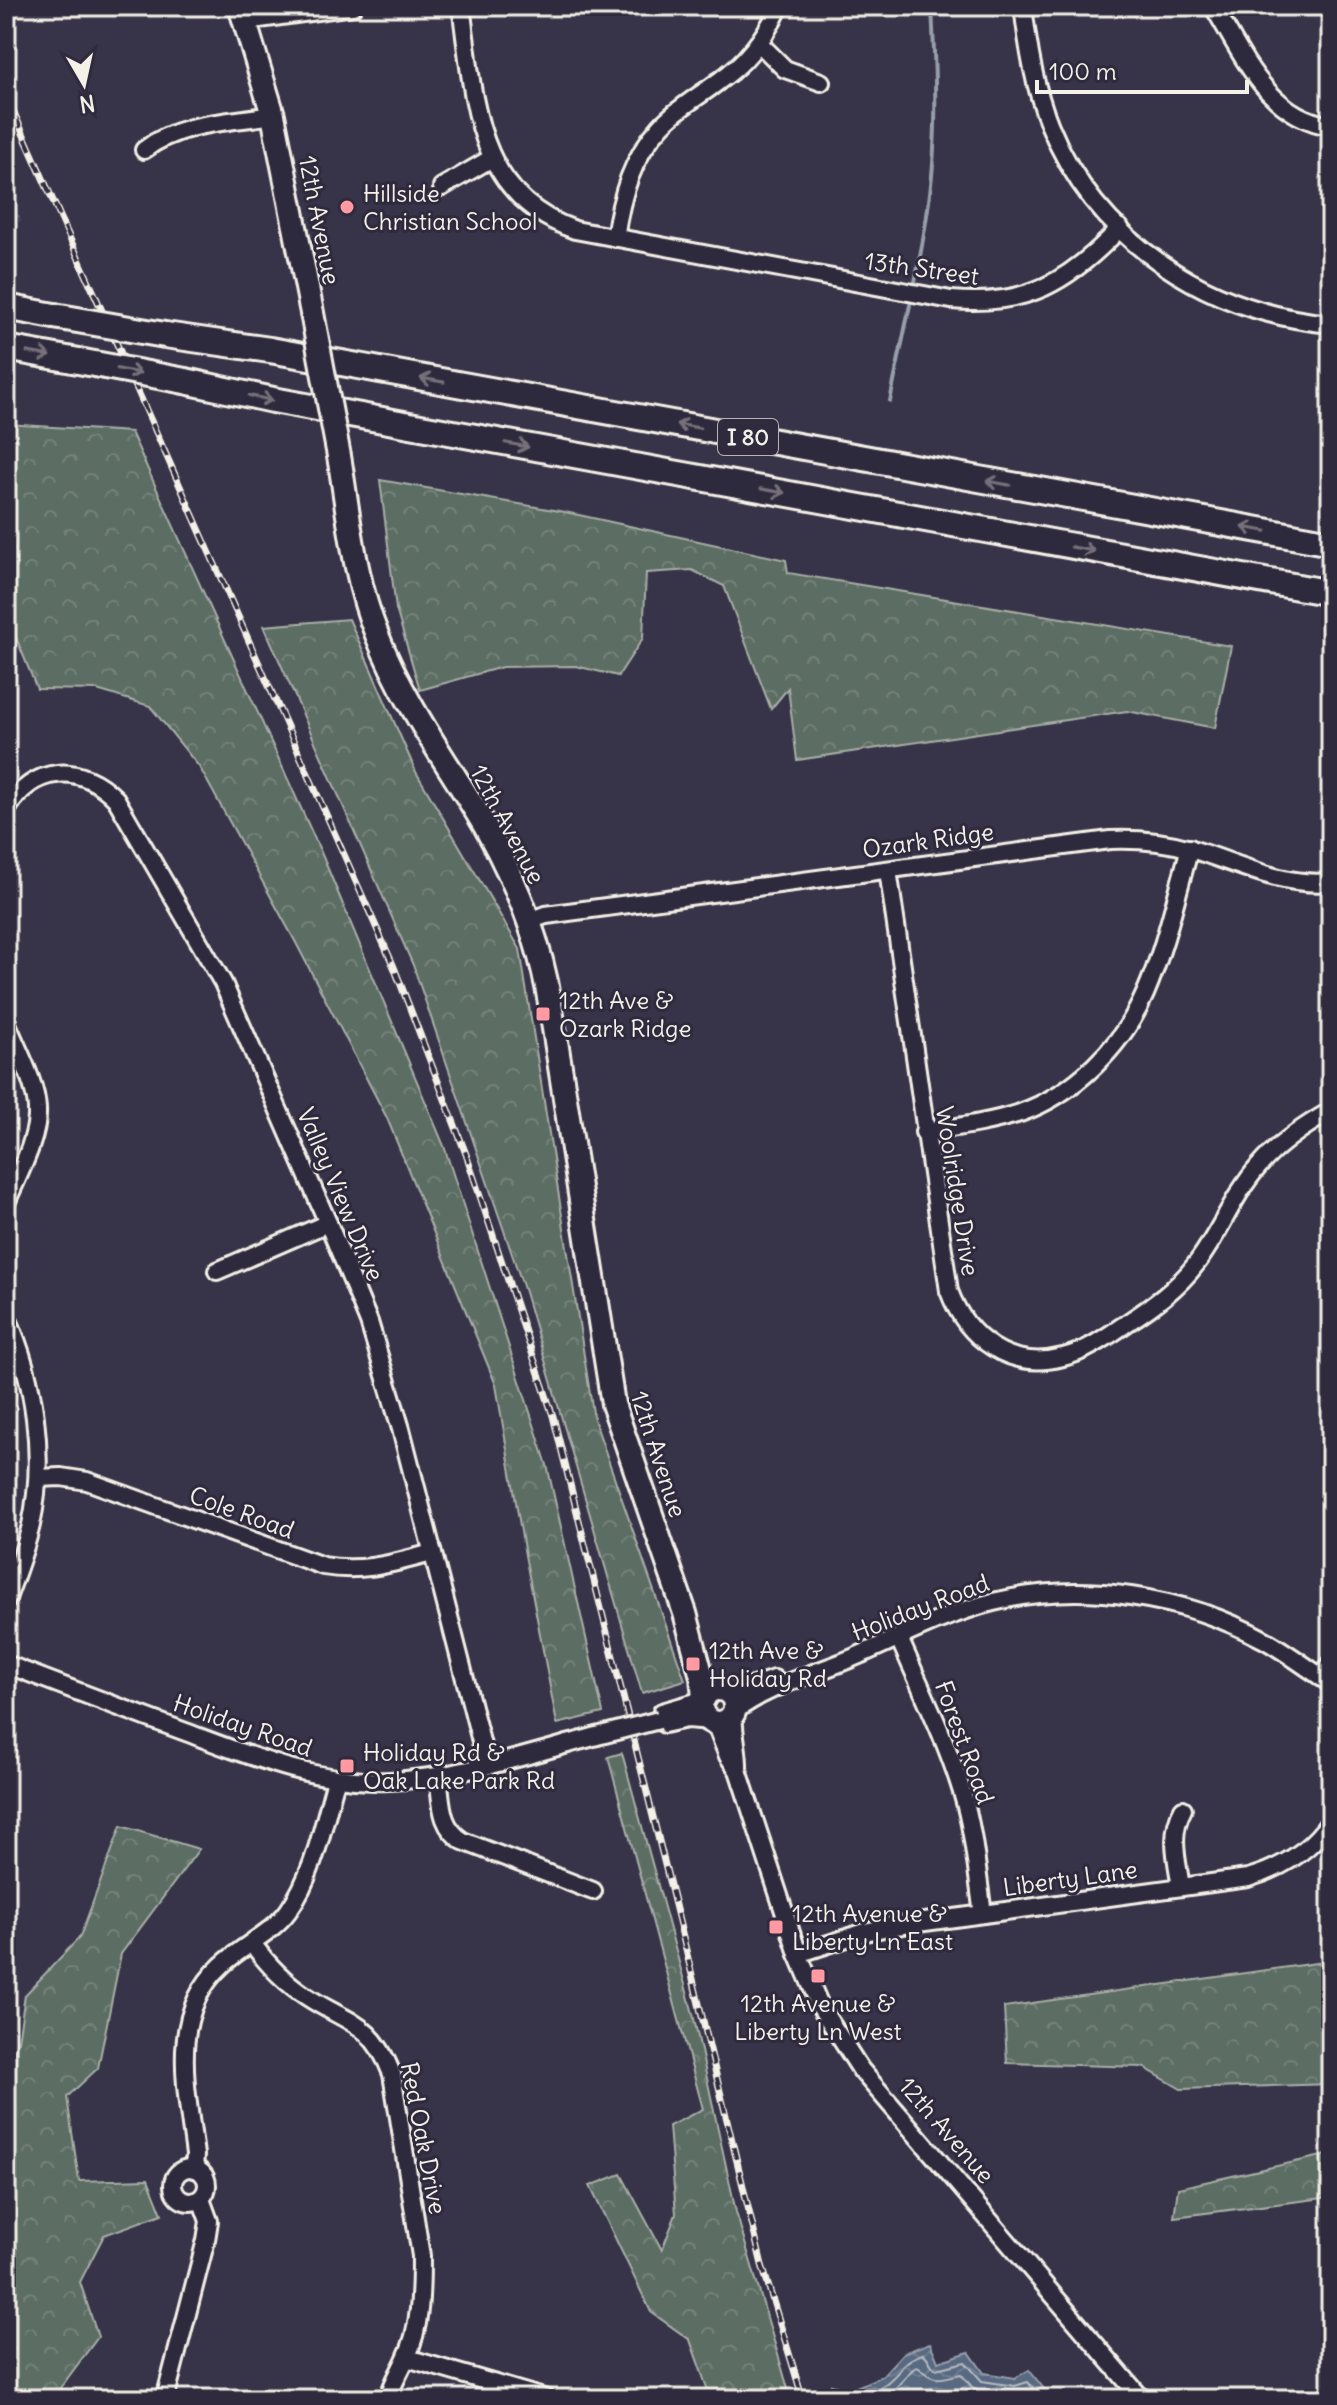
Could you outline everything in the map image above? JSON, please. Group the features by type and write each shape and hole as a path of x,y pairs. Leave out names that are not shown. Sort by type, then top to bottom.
{"highway":[{"name":"I 80","path":"6,307 270,350 1331,543"},
{"name":"I 80","path":"6,348 273,400 1331,593"}],"main road":[{"name":"12th Avenue","path":"242,13 273,115 339,456 356,562 376,635 418,717 505,863 539,952 551,1005 613,1404 685,1613 698,1636 719,1706"}],"street":[{"path":"242,13 353,6"},
{"name":"13th Street","path":"461,6 477,115 492,158 518,194 547,218 575,230 973,302 999,301 1048,287 1090,258 1120,228"},
{"path":"615,238 624,189 647,143 661,125 732,71 759,43 780,6"},
{"path":"1023,6 1030,61 1050,127 1081,183 1120,228 1166,267 1195,286 1227,301 1295,320 1331,324"},
{"path":"1213,6 1263,86 1278,103 1300,118 1331,126"},
{"path":"759,43 785,69 821,82"},
{"path":"144,150 162,139 199,126 273,115"},
{"path":"442,187 492,158"},
{"name":"Valley View Drive","path":"6,811 26,786 46,776 64,773 94,780 116,799 223,983 369,1322 401,1429 487,1765"},
{"name":"Ozark Ridge","path":"529,921 546,915 1110,840 1139,839 1190,848 1270,877 1296,882 1331,882"},
{"path":"924,1132 994,1121 1023,1111 1052,1098 1101,1059 1134,1016 1145,995 1190,848"},
{"name":"Woolridge Drive","path":"888,870 949,1291 966,1325 993,1348 1030,1360 1064,1357 1082,1350 1155,1305 1196,1265 1255,1170 1290,1136 1331,1111"},
{"path":"6,1021 35,1093 37,1109 31,1142 6,1203"},
{"path":"217,1271 328,1223"},
{"path":"6,1315 16,1340 34,1413 38,1478 30,1528 6,1601"},
{"name":"Cole Road","path":"38,1478 61,1477 87,1481 323,1566 364,1569 432,1553"},
{"name":"Holiday Road","path":"659,1720 662,1712 719,1706 754,1698 795,1678 848,1660 961,1612 1026,1595 1063,1591 1109,1593 1193,1610 1229,1623 1328,1675"},
{"name":"Forest Road","path":"899,1638 949,1754 963,1795 983,1914"},
{"name":"Holiday Road","path":"6,1664 246,1755 336,1780 386,1781 438,1776 659,1720"},
{"name":"Holiday Road","path":"659,1720 664,1724 687,1719 719,1706"},
{"name":"12th Avenue","path":"719,1706 728,1756 738,1770 798,1954 821,2008 861,2070 1142,2399"},
{"path":"438,1776 443,1812 452,1834 593,1891"},
{"path":"194,2169 184,2065 186,2026 194,2004 219,1967 273,1928 298,1897 336,1780"},
{"path":"1181,1887 1174,1832 1183,1809"},
{"name":"Liberty Lane","path":"798,1954 865,1932 1248,1878 1282,1866 1311,1845 1331,1820"},
{"name":"Red Oak Drive","path":"252,1943 287,1982 308,1998 348,2018 364,2030 381,2050 392,2074 421,2256 418,2314 407,2358 396,2376 388,2399"},
{"path":"194,2169 201,2172 207,2182 206,2193 201,2199 193,2202 182,2200 173,2187 180,2172 194,2169"},
{"path":"165,2399 206,2240 209,2221 201,2199"},
{"path":"407,2358 547,2399"}],"shaded area":[{"path":"6,181 22,222 6,219"}],"green space":[{"path":"6,424 131,432 323,857 444,1146 547,1465 603,1713 557,1724 496,1385 387,1118 200,768 150,706 97,690 37,689 6,613"},
{"path":"380,480 565,512 786,560 788,573 1231,646 1215,728 1127,711 797,760 788,688 771,709 724,586 692,570 646,573 643,638 618,676 576,666 502,667 420,690 396,609"},
{"path":"349,619 416,772 520,949 594,1419 685,1680 642,1693 525,1292 413,965 264,626"},
{"path":"622,1753 693,2014 736,2212 791,2399 711,2399 690,2340 651,2312 590,2186 621,2174 662,2250 676,2214 669,2126 703,2109 608,1757"},
{"path":"121,1826 199,1849 121,1954 98,2068 67,2097 79,2181 148,2179 162,2214 104,2235 80,2282 98,2337 52,2399 6,2399 6,2074 18,2041 25,1995 80,1937"},
{"path":"1331,1961 1331,2084 1181,2089 1143,2067 1007,2063 1004,2007"},
{"path":"1331,2154 1331,2197 1174,2217 1178,2188"}],"water":[{"path":"930,2343 938,2362 969,2352 984,2373 1015,2378 1029,2370 1052,2399 834,2399 831,2385 850,2390 882,2376 903,2353"}],"waterway":[{"path":"915,282 933,165 935,95 932,6"},
{"path":"890,401 910,305"}],"railway":[{"path":"6,95 394,967 466,1154 553,1416 762,2265 803,2399"}],"place":[{"name":"Hillside Christian School","path":"347,207"},
{"name":"12th Ave & Ozark Ridge","path":"543,1014"},
{"name":"12th Ave & Holiday Rd","path":"693,1664"},
{"name":"Holiday Rd & Oak Lake Park Rd","path":"347,1766"},
{"name":"12th Avenue & Liberty Ln East","path":"776,1927"},
{"name":"12th Avenue & Liberty Ln West","path":"818,1976"}]}
